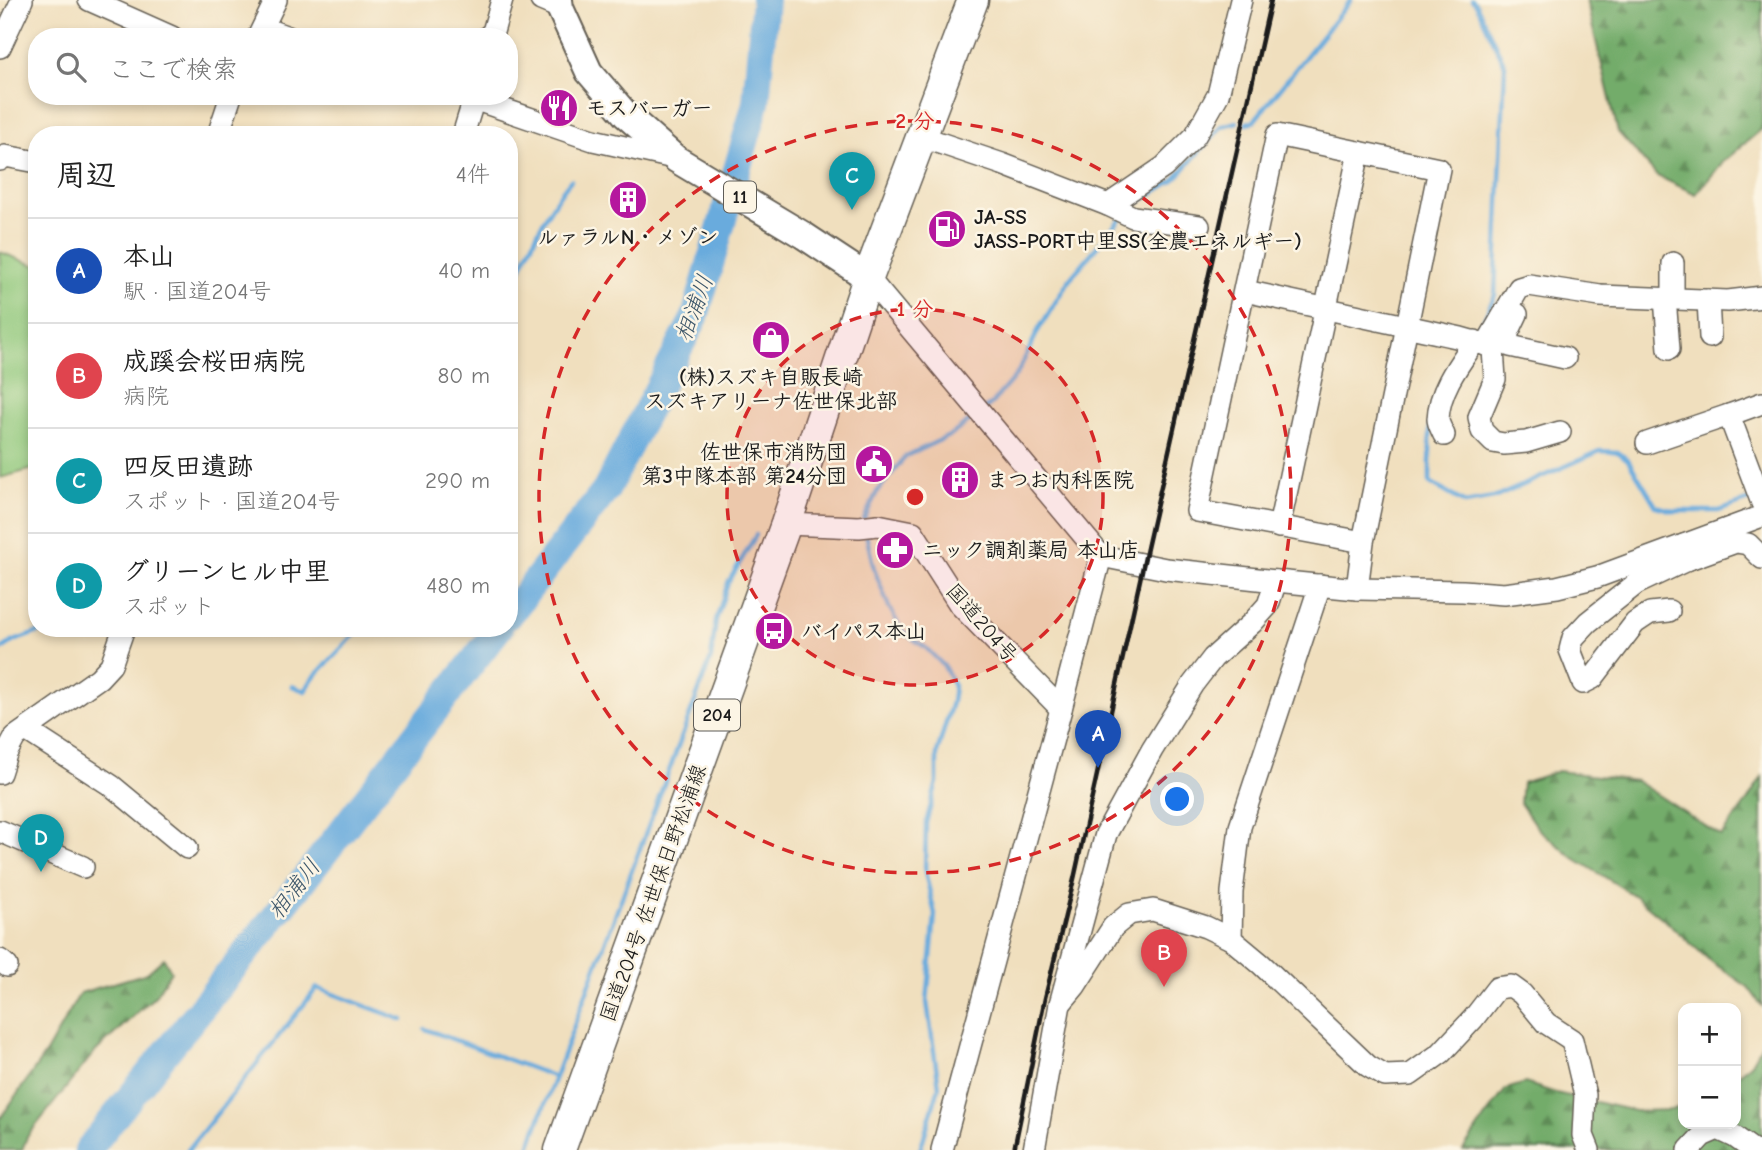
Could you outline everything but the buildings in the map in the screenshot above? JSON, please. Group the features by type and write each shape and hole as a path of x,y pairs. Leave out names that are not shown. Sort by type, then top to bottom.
{"highway":[{"name":"204","path":"869,278 973,0"},
{"name":"国道204号 佐世保日野松浦線","path":"560,1150 786,524 869,278"}],"main road":[{"name":"11","path":"553,3 589,72 626,115 676,159 869,278"}],"street":[{"path":"0,47 22,0"},
{"path":"89,0 152,28"},
{"path":"263,28 276,0"},
{"path":"494,28 502,0"},
{"path":"1108,205 1164,167 1195,135 1218,95 1241,0"},
{"path":"221,126 228,105"},
{"path":"465,126 469,105"},
{"path":"490,105 593,140 676,159"},
{"path":"1357,589 1363,542 1439,169 1277,135 1197,511 1363,542"},
{"path":"922,137 1002,164 1133,217 1199,226"},
{"path":"1279,527 1359,152"},
{"path":"0,160 5,156 28,160"},
{"path":"1670,349 1669,299 1673,263"},
{"path":"869,278 1101,556 1166,569 1357,589 1504,594 1557,587 1686,552 1736,542 1748,544 1762,558"},
{"path":"1444,435 1438,421 1443,396 1455,369 1473,341 1518,288 1529,285 1600,296 1669,299 1728,301 1762,297"},
{"path":"1525,286 1523,303 1507,335 1510,346 1565,358"},
{"path":"1245,291 1473,341 1493,349 1494,379 1479,417 1482,431 1493,442 1504,444 1526,442 1560,432"},
{"path":"1708,300 1710,337"},
{"path":"1647,443 1762,403"},
{"path":"1729,415 1759,495"},
{"path":"1669,611 1650,613 1635,624 1593,678 1583,683 1570,650 1573,638 1588,622 1636,584 1686,552 1762,516"},
{"name":"国道204号","path":"786,524 868,526 914,532 960,605 1061,709"},
{"path":"942,1150 1101,556"},
{"path":"1034,1150 1060,1004 1106,834 1152,750 1193,684 1213,658 1268,605 1276,581"},
{"path":"1231,939 1232,892 1240,827 1320,585"},
{"path":"2,760 15,737 99,678 111,665 121,637"},
{"path":"26,730 112,786 187,849"},
{"path":"0,831 83,867"},
{"path":"1060,1004 1075,986 1113,927 1129,914 1153,910 1206,927 1231,939 1368,1066 1385,1076 1410,1075 1440,1053 1497,988 1511,986 1522,994 1546,1023 1572,1040 1586,1095 1583,1135 1589,1150"},
{"path":"1689,1150 1702,1136 1718,1129 1753,1150"}],"green space":[{"path":"1586,0 1762,0 1762,129 1723,162 1696,194 1657,176 1618,132"},
{"path":"0,252 28,263 28,470 0,478"},
{"path":"1558,771 1636,781 1721,836 1762,777 1762,1006 1748,987 1709,960 1635,896 1571,856 1538,829 1520,803 1522,783"},
{"path":"164,958 171,971 155,996 93,1054 27,1137 22,1150 0,1150 0,1119 47,1051 80,993 147,973"},
{"path":"1762,1044 1762,1150 1463,1150 1506,1089 1525,1083 1635,1111 1678,1108 1678,1129 1741,1129 1741,1072 1751,1063"}],"waterway":[{"name":"相浦川","path":"518,603 606,490 695,317 756,103 765,0"},
{"path":"1247,123 1254,121 1351,0"},
{"path":"1470,335 1483,321 1495,295 1505,65 1472,0"},
{"path":"1129,210 1174,180 1222,126 1237,122"},
{"path":"518,275 544,221 571,180"},
{"path":"984,409 1017,374 1039,329 1069,280 1121,218"},
{"path":"864,519 877,492 906,456 951,435 975,417"},
{"path":"1430,423 1430,483 1465,503 1494,498 1600,451 1618,452 1628,460 1656,506 1674,511 1719,511 1755,498"},
{"path":"866,534 874,569 889,607 903,632 926,648 944,666 954,686 937,753 937,782 926,823 925,872 935,914 927,1002 939,1087 920,1150"},
{"path":"555,1077 711,658 716,620 728,583 756,535"},
{"path":"0,650 28,636"},
{"path":"292,686 305,691 313,678 352,637"},
{"name":"相浦川","path":"88,1150 302,882 492,637"},
{"path":"188,1150 317,988 403,1020"},
{"path":"425,1029 555,1077 528,1150"}],"railway":[{"path":"1014,1150 1045,998 1271,0"}],"place":[{"name":"モスバーガー","path":"559,108"},
{"name":"ルァラルN・メゾン","path":"628,200"},
{"name":"四反田遺跡","path":"852,210"},
{"name":"JA-SS JASS-PORT中里SS(全農エネルギー)","path":"947,229"},
{"name":"(株)スズキ自販長崎 スズキアリーナ佐世保北部","path":"771,340"},
{"name":"佐世保市消防団 第3中隊本部 第24分団","path":"874,464"},
{"name":"まつお内科医院","path":"960,480"},
{"name":"ニック調剤薬局 本山店","path":"895,550"},
{"name":"バイパス本山","path":"774,631"},
{"name":"本山","path":"1098,768"},
{"name":"グリーンヒル中里","path":"41,872"},
{"name":"成蹊会桜田病院","path":"1164,987"}]}
